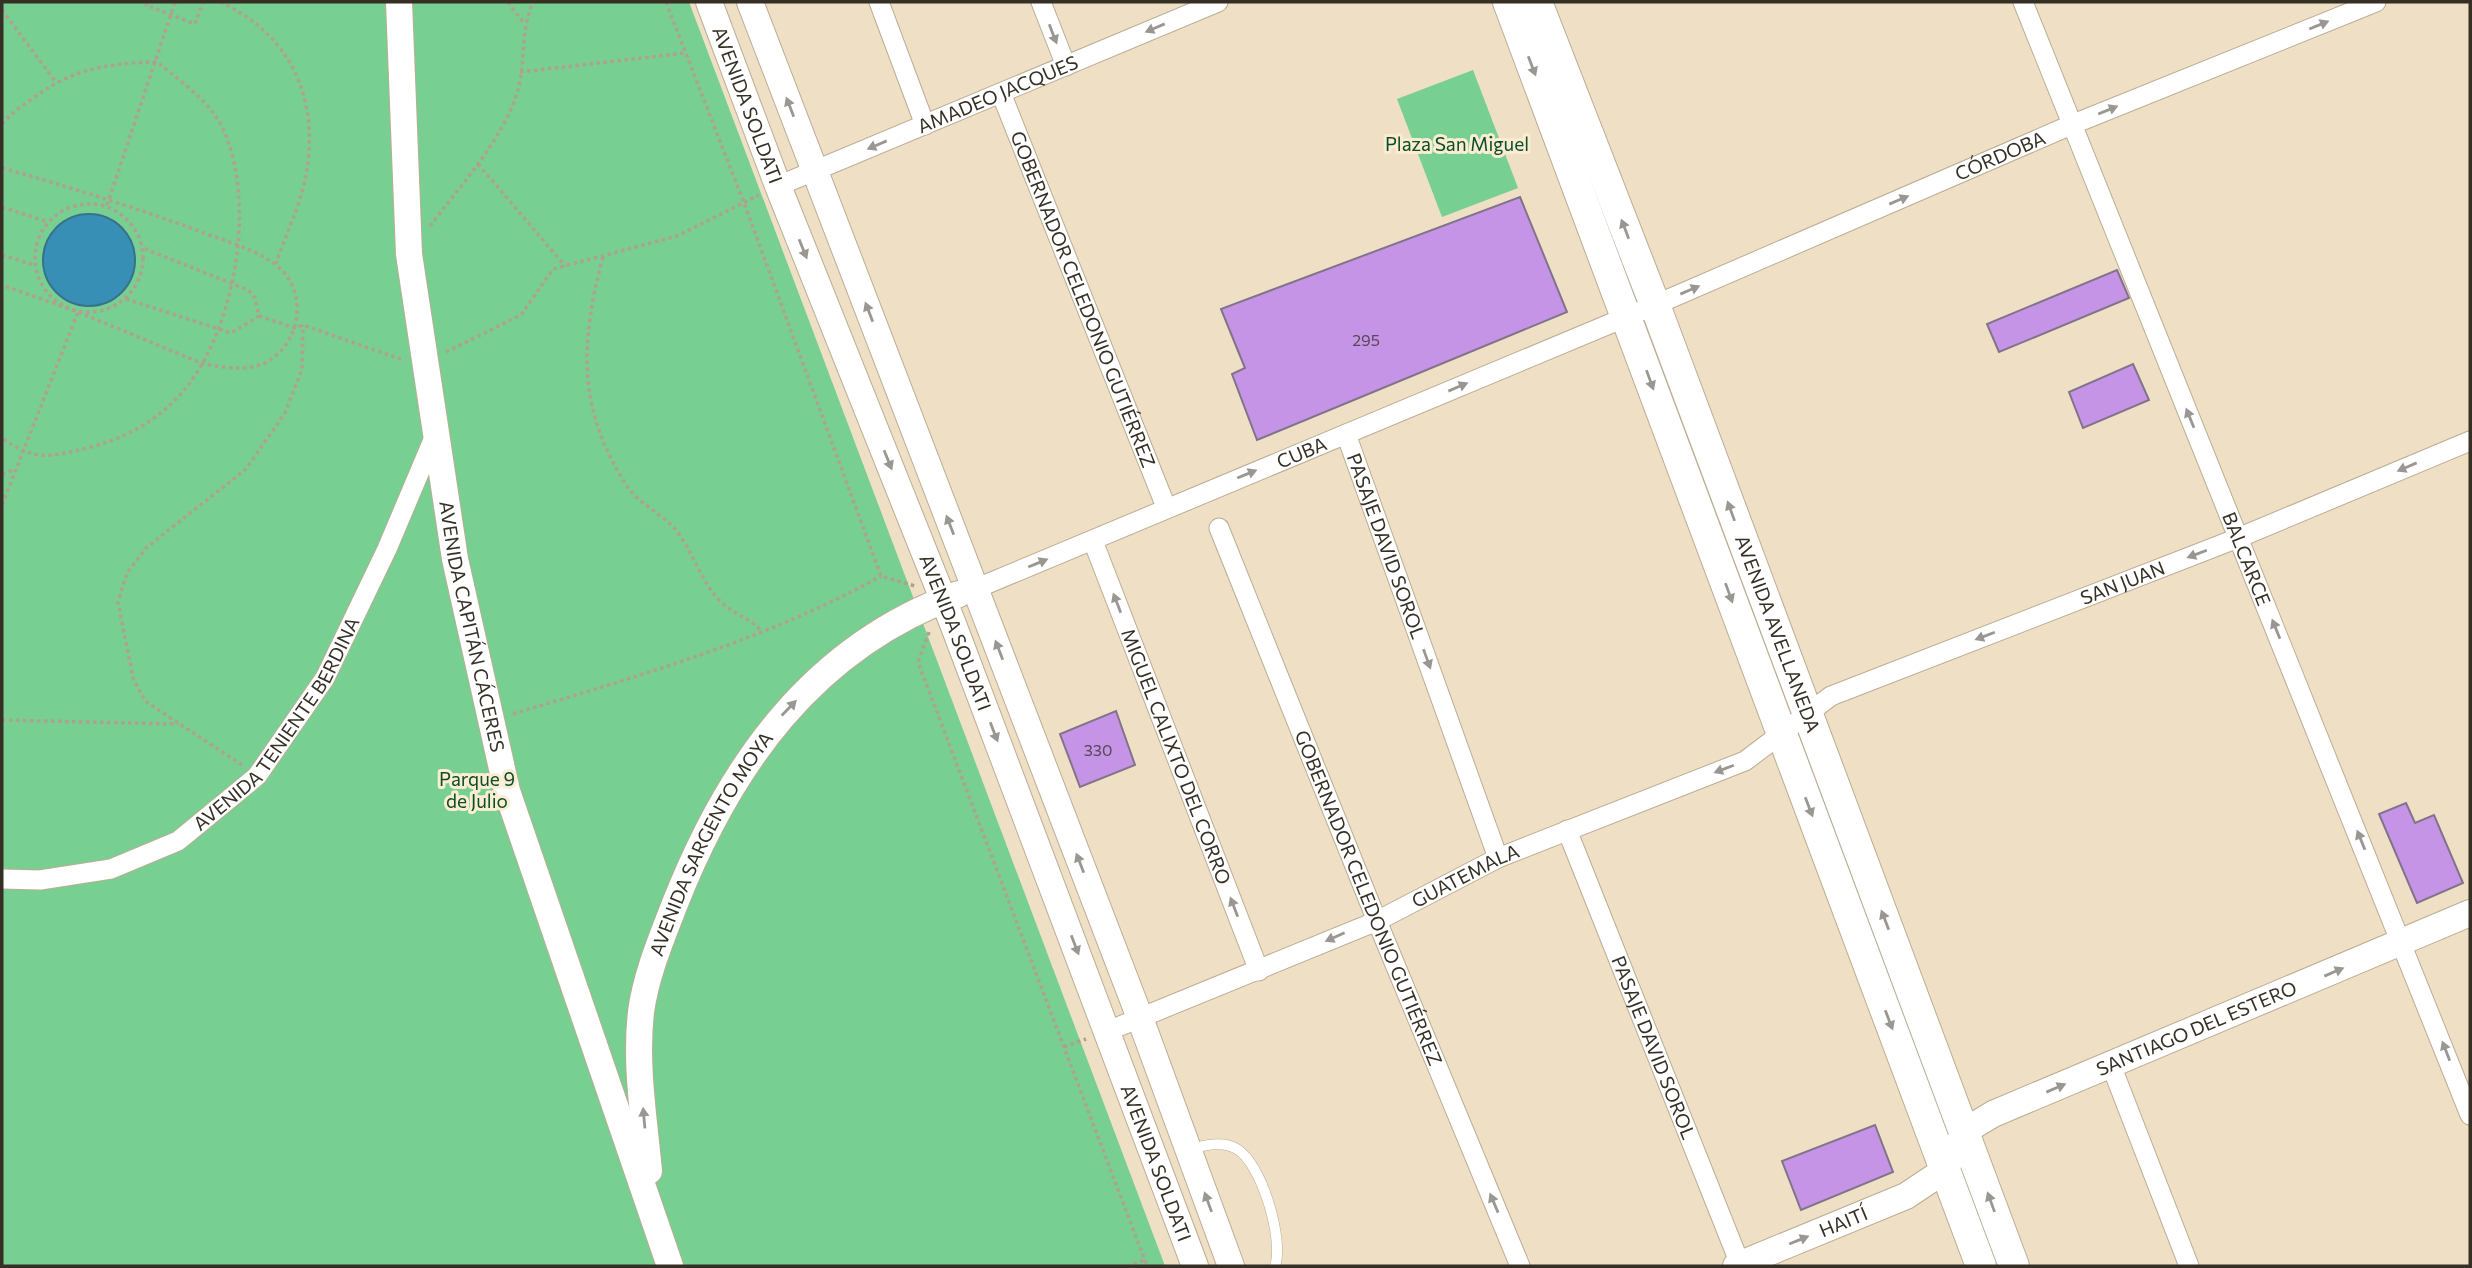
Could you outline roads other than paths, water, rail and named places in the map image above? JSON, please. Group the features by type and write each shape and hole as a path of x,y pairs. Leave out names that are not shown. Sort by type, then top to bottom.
{"main road":[{"name":"AVENIDA AVELLANEDA","path":"1507,2 1982,1266"},
{"name":"AVENIDA AVELLANEDA","path":"1537,2 1655,305 2014,1266"}],"street":[{"name":"AVENIDA CAPITÁN CÁCERES","path":"400,2 409,254 455,559 507,791 670,1266"},
{"name":"AVENIDA SOLDATI","path":"709,2 778,186 944,600 1195,1266"},
{"name":"AVENIDA SOLDATI","path":"750,2 1140,1018 1231,1266"},
{"path":"879,2 925,125"},
{"path":"1041,2 1066,66"},
{"name":"AMADEO JACQUES","path":"778,186 1218,2"},
{"name":"BALCARCE","path":"2023,2 2470,1115"},
{"name":"CÓRDOBA","path":"1627,316 2071,125 2376,2"},
{"name":"GOBERNADOR CELEDONIO GUTIÉRREZ","path":"1001,93 1166,507"},
{"name":"CUBA","path":"975,589 1627,316"},
{"name":"AVENIDA TENIENTE BERDINA","path":"2,878 40,880 111,869 178,841 257,776 325,678 387,549 436,432"},
{"name":"PASAJE DAVID SOROL","path":"1346,433 1498,858"},
{"name":"SAN JUAN","path":"1782,734 1830,696 2238,538 2470,441"},
{"name":"GOBERNADOR CELEDONIO GUTIÉRREZ","path":"1219,528 1377,921 1520,1266"},
{"name":"MIGUEL CALIXTO DEL CORRO","path":"1093,541 1259,971"},
{"name":"AVENIDA SARGENTO MOYA","path":"652,1211 639,1061 641,1011 652,963 689,870 744,765 780,717 824,672 874,637 944,600 975,589"},
{"name":"GUATEMALA","path":"1108,1031 1377,921 1498,858 1745,761 1782,734"},
{"name":"PASAJE DAVID SOROL","path":"1567,830 1738,1265"},
{"name":"SANTIAGO DEL ESTERO","path":"1965,1131 1993,1114 2470,913"},
{"path":"2111,1065 2189,1266"},
{"path":"1945,1170 1965,1131"},
{"name":"HAITÍ","path":"1738,1265 1906,1196 1945,1170"}],"lane":[{"path":"1188,1150 1221,1145 1236,1149 1248,1159 1259,1179 1277,1237 1275,1266"}],"water":[{"path":"89,214 106,218 121,228 131,243 135,260 131,277 121,292 106,302 89,306 72,302 57,292 47,277 43,260 47,243 57,228 72,218"}],"park label":[{"name":"Plaza San Miguel","path":"1457,144"},
{"name":"Parque 9 de Julio","path":"477,790"}]}
